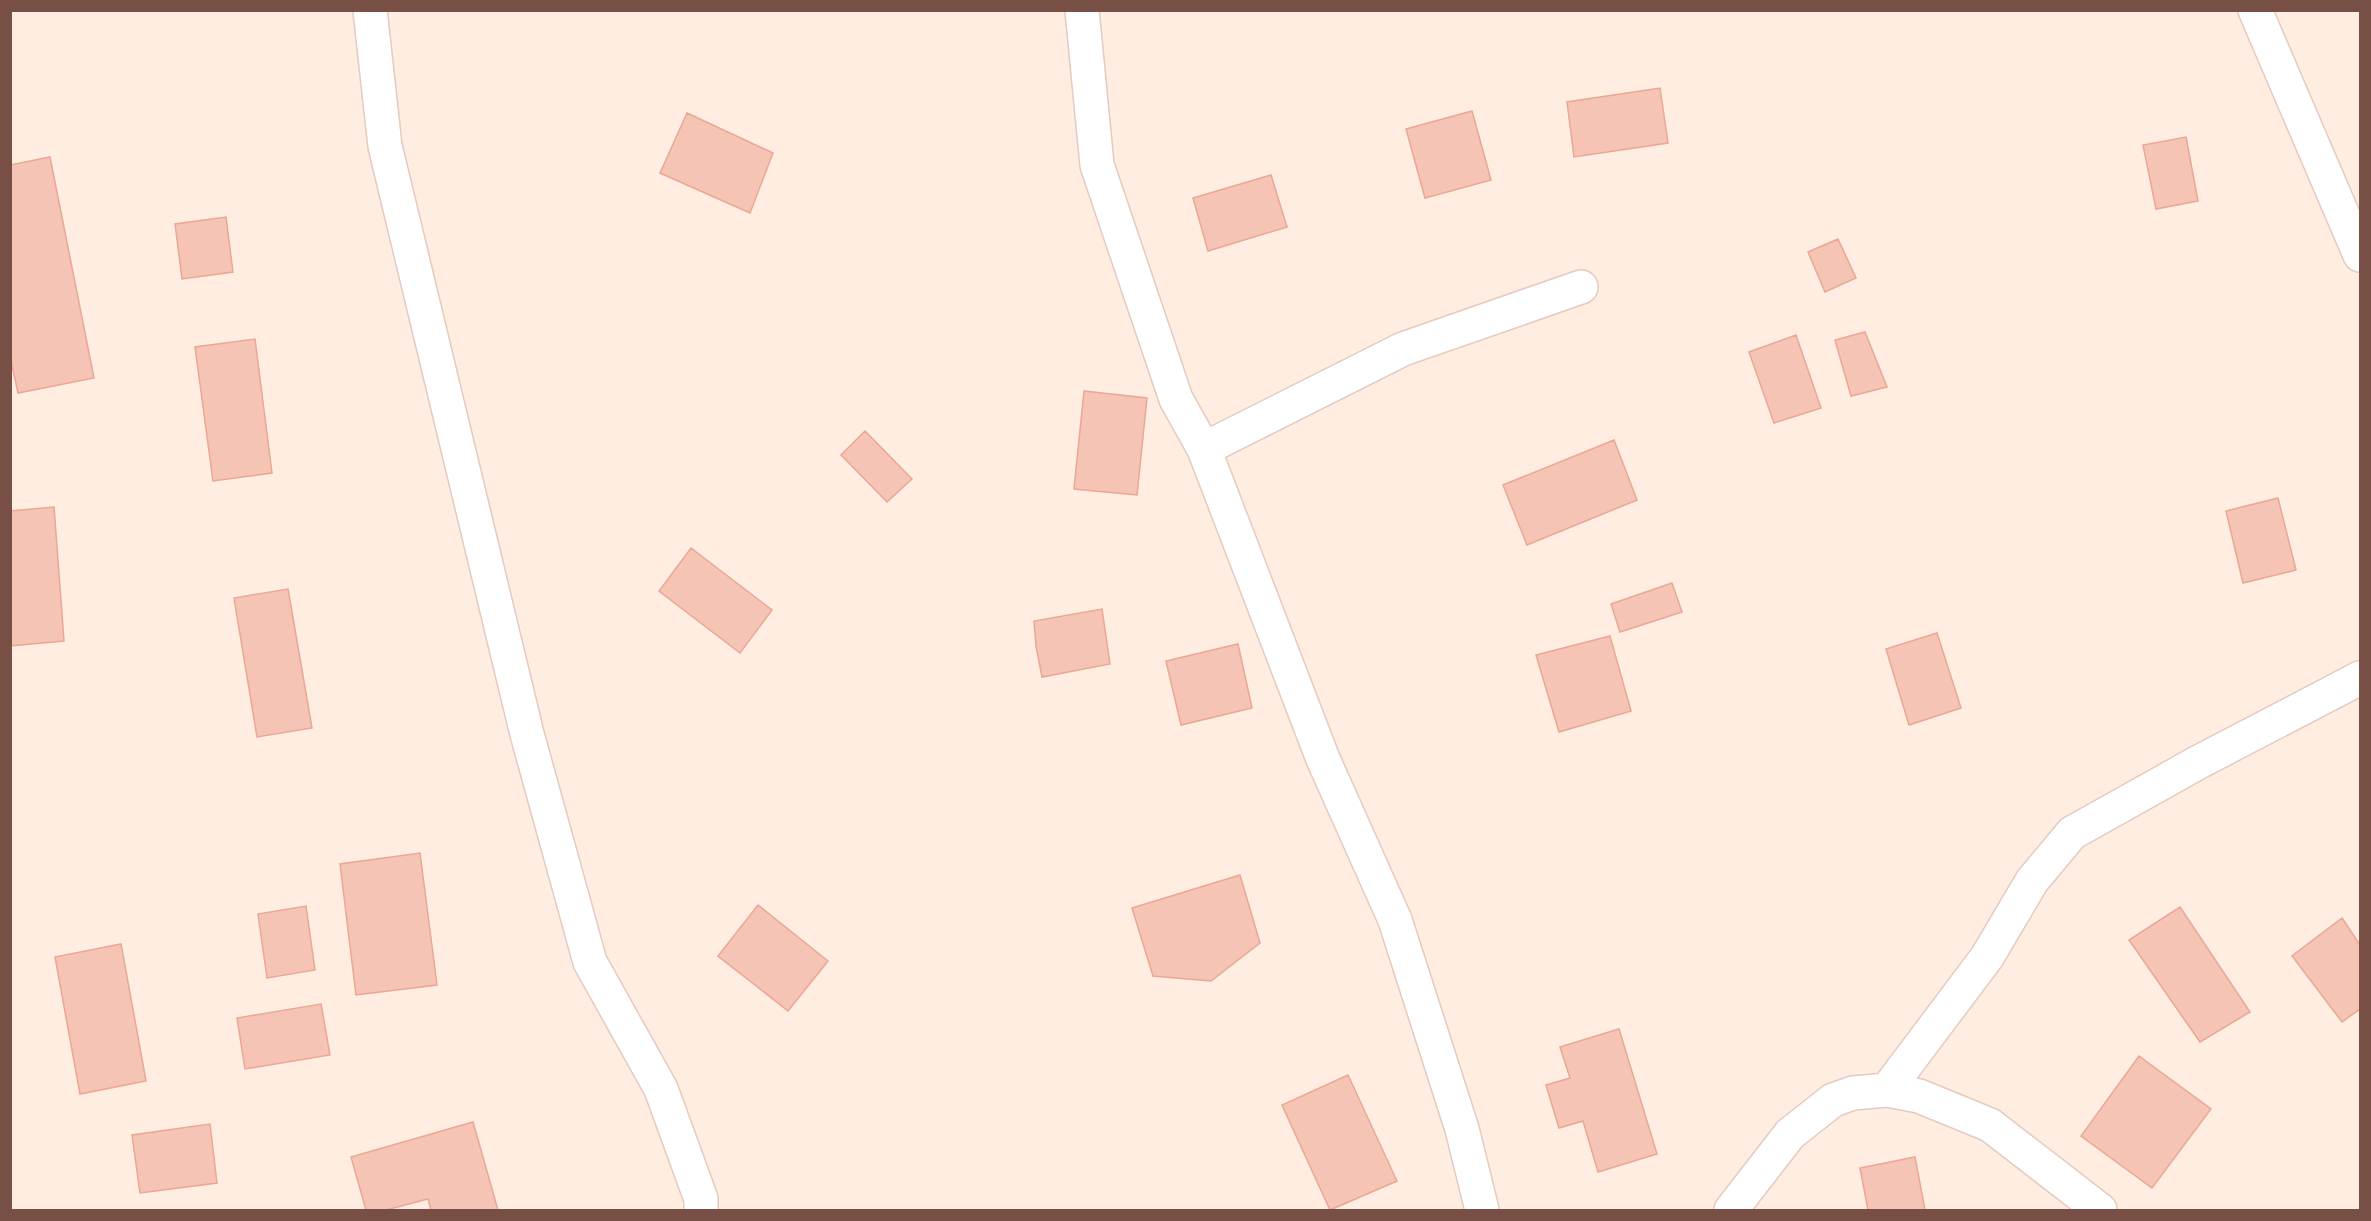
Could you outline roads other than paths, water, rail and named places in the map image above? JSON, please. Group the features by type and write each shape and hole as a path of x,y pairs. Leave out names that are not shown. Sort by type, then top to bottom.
{"street":[{"path":"370,10 385,146 527,734 590,962 661,1089 704,1207"},
{"path":"1082,10 1097,165 1176,399 1204,449 1323,759 1395,920 1462,1129 1482,1210"},
{"path":"2255,10 2361,255"},
{"path":"1204,449 1403,349 1581,287"},
{"path":"1887,1090 1987,957 2032,881 2072,833 2197,763 2361,678"},
{"path":"1731,1210 1790,1134 1833,1100 1853,1093 1887,1090 1918,1096 1990,1125 2100,1210"}]}
